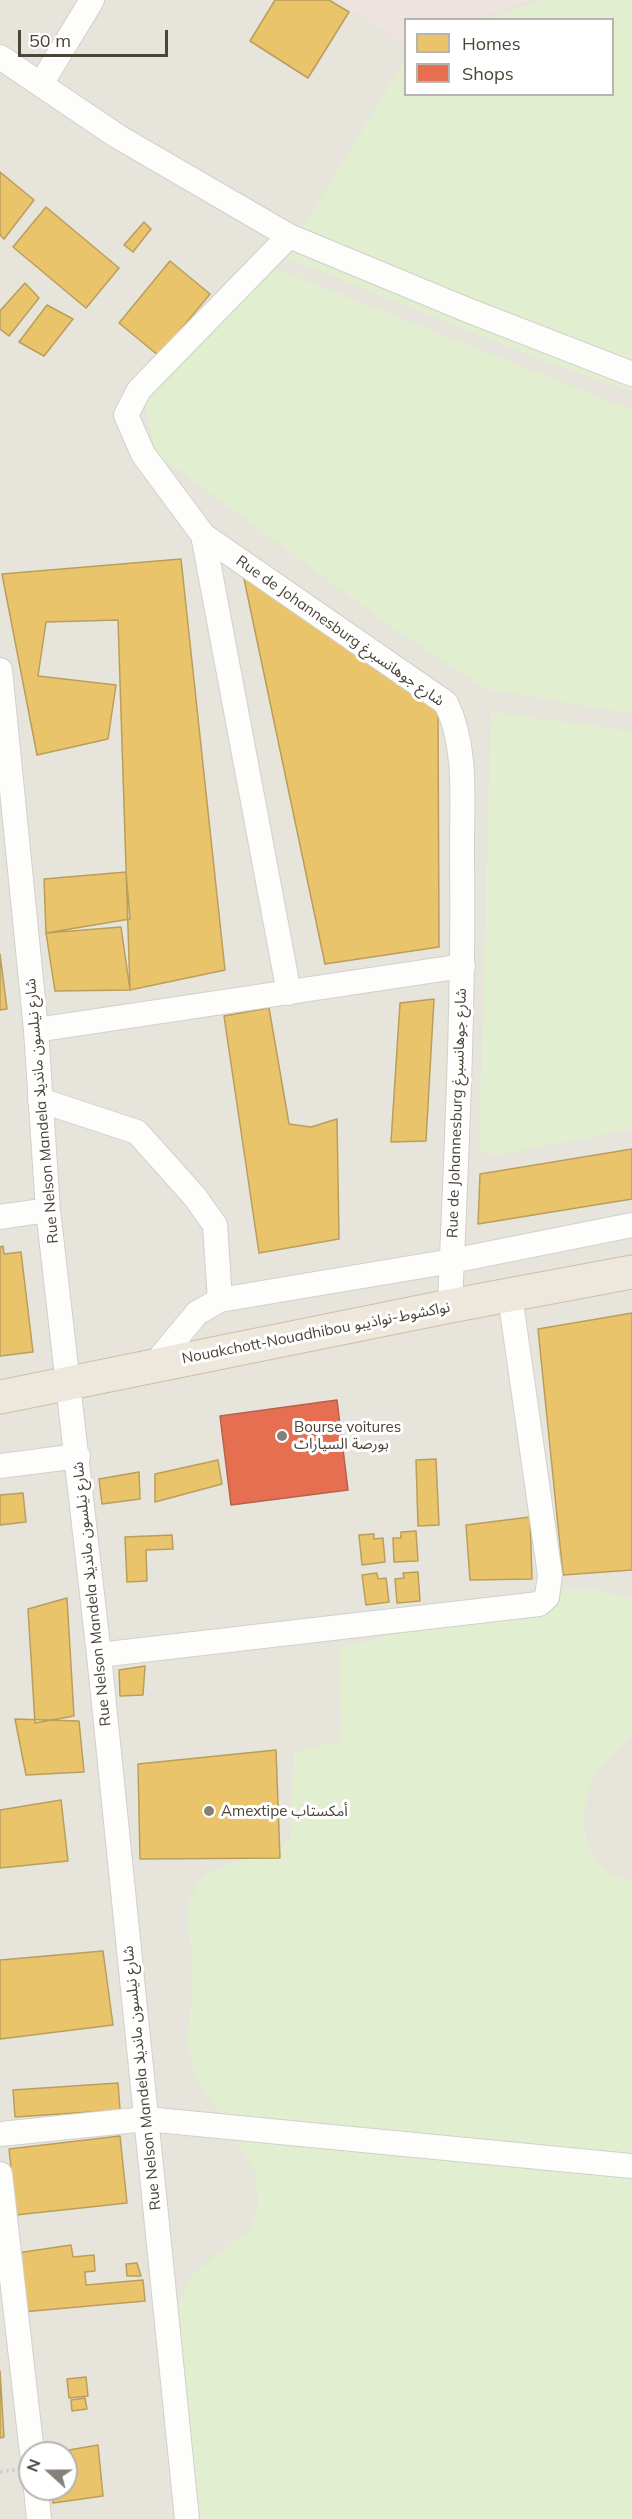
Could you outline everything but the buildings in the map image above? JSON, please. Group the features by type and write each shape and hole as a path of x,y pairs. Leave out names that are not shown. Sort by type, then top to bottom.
{"highway":[{"name":"Nouakchott-Nouadhibou نواكشوط-نواذيبو","path":"0,1397 69,1381 632,1272"}],"street":[{"path":"40,84 92,0"},
{"path":"0,57 117,136 289,236 465,309 632,374"},
{"name":"Rue de Johannesburg شارع جوهانسبرغ","path":"289,236 139,390 126,415 143,454 203,535 446,703 454,720 459,747 463,966 450,1306"},
{"path":"203,535 289,993"},
{"name":"Rue Nelson Mandela شارع نيلسون مانديلا","path":"0,670 36,1030 48,1210 78,1456 187,2519"},
{"path":"36,1030 463,966"},
{"path":"40,1100 137,1132 195,1197 215,1225 220,1300"},
{"path":"0,1217 48,1210"},
{"path":"154,1365 198,1313 220,1300 452,1261 632,1225"},
{"path":"99,1655 539,1604 547,1597 550,1575 510,1296"},
{"path":"0,1466 78,1456"},
{"path":"0,2134 146,2119 632,2166"},
{"path":"0,2174 31,2441"},
{"path":"37,2501 39,2519"}],"path":[{"path":"0,2472 18,2470"}],"shaded area":[{"path":"0,0 632,0 632,2519 0,2519"},
{"path":"337,0 532,0 476,18 404,18 404,42"}],"green space":[{"path":"540,0 632,0 632,392 547,362 285,257 404,62 404,96 614,96 614,18 492,18"},
{"path":"271,267 632,410 632,714 487,689 401,634 156,453 143,398"},
{"path":"491,712 632,731 632,1129 498,1155 479,1152"},
{"path":"569,1588 594,1590 632,1598 632,1734 595,1776 586,1801 584,1815 588,1842 600,1866 612,1875 632,1882 632,2519 181,2519 175,2312 189,2279 214,2256 249,2232 258,2208 256,2173 193,2072 187,2039 192,1995 189,1902 203,1875 290,1841 294,1752 341,1741 340,1648"}],"place":[{"name":"Bourse voitures بورصة السيارات","path":"282,1436"},
{"name":"Amextipe أمكستاب","path":"209,1811"}]}
